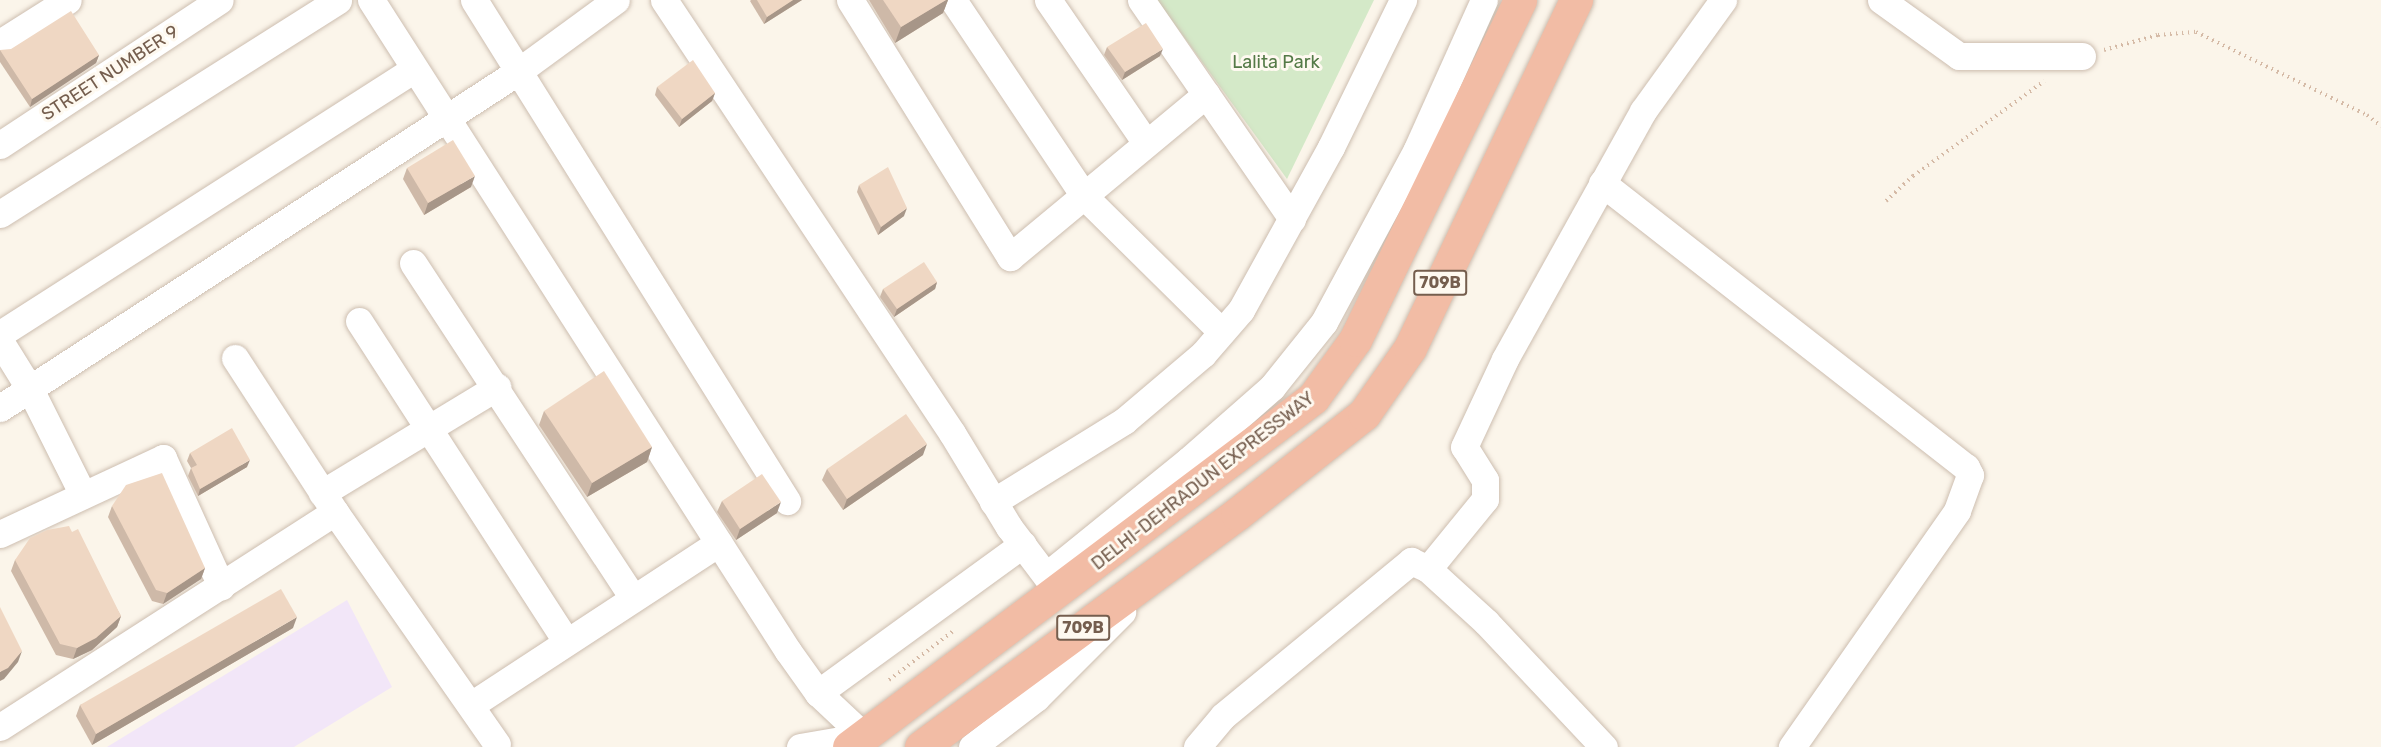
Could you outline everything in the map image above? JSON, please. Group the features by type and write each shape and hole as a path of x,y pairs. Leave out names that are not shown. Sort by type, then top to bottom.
{"highway":[{"name":"DELHI-DEHRADUN EXPRESSWAY","path":"856,742 1053,584 1294,415 1329,379 1355,340 1520,0"},
{"name":"709B","path":"925,744 1343,434 1383,392 1410,348 1576,0"}],"street":[{"path":"0,44 68,0"},
{"name":"STREET NUMBER 9","path":"0,145 220,0"},
{"path":"0,214 338,0"},
{"path":"371,0 719,543 818,693 856,742"},
{"path":"474,0 787,501"},
{"path":"0,408 31,391 519,71 616,0"},
{"path":"664,0 952,433 993,502 1053,584 1272,387 1324,322 1417,149 1484,0"},
{"path":"850,0 1010,257 1085,197 1206,94"},
{"path":"952,0 1085,197 1222,332"},
{"path":"1048,0 1146,143"},
{"path":"1141,0 1292,219"},
{"path":"993,502 1124,421 1168,386 1241,310 1292,219 1403,0"},
{"path":"1428,569 1485,499 1485,480 1465,451 1465,443 1505,359 1643,111 1723,0"},
{"path":"1881,0 1959,56 2082,56"},
{"path":"0,334 415,69"},
{"path":"1602,183 1966,467 1970,475 1957,511 1792,747"},
{"path":"413,263 497,387 633,598"},
{"path":"359,321 426,429 566,641"},
{"path":"0,341 31,391 83,495"},
{"path":"235,358 328,503 497,744"},
{"path":"0,727 221,586 426,429 497,387"},
{"path":"0,534 163,458 221,586"},
{"path":"471,705 719,543"},
{"path":"818,693 1023,544"},
{"path":"972,747 1036,698 1179,557"},
{"path":"1197,747 1223,716 1402,566 1411,561 1428,569 1486,622 1604,747"},
{"path":"800,747 856,742"}],"path":[{"path":"2082,56 2158,35 2196,33 2367,115 2381,126"},
{"path":"1886,201 1913,176 2047,79"},
{"path":"889,680 953,632"}],"shaded area":[{"path":"347,600 392,687 294,747 107,747"}],"green space":[{"name":"Lalita Park","path":"1157,0 1374,0 1287,179"}],"building":[{"path":"757,0 793,0 767,17"},
{"path":"883,0 946,0 901,27"},
{"path":"71,11 99,55 32,99 0,50 11,49"},
{"path":"1146,23 1163,49 1125,72 1107,47"},
{"path":"693,60 715,93 682,119 657,87"},
{"path":"453,140 475,176 428,203 407,168"},
{"path":"888,167 907,208 881,227 859,185"},
{"path":"924,262 937,282 897,309 883,289"},
{"path":"604,371 652,447 592,483 544,411"},
{"path":"906,414 927,444 847,499 827,469"},
{"path":"232,428 250,460 200,489 191,468 197,465 190,453"},
{"path":"162,473 205,568 167,593 156,590 112,506 126,485"},
{"path":"762,474 781,502 740,529 722,501"},
{"path":"69,526 72,532 78,529 121,616 96,638 77,648 60,644 15,560 30,538 47,530"},
{"path":"281,589 297,617 96,734 80,705"},
{"path":"0,607 22,651 8,668 0,672"}]}
